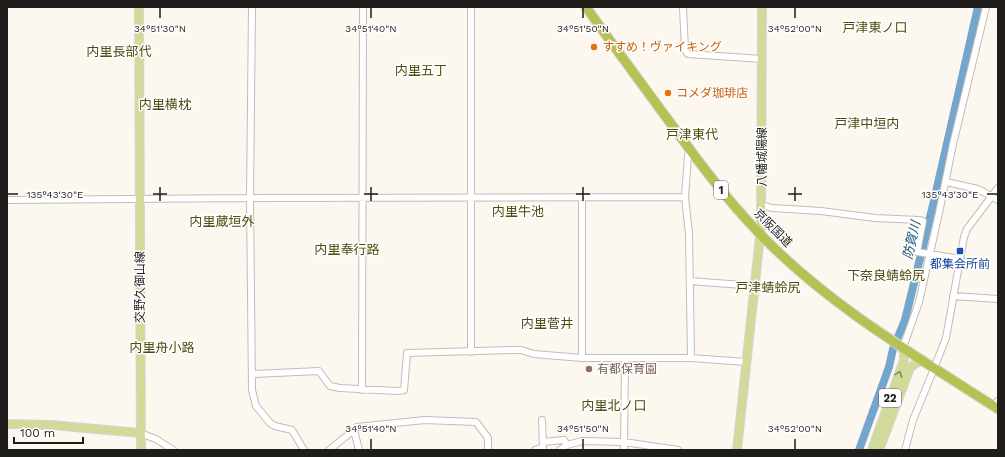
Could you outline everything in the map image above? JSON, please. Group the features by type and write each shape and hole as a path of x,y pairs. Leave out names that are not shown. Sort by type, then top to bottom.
{"highway":[{"name":"京阪国道","path":"586,7 717,186 761,231 819,281 893,337 998,404"},
{"name":"京阪国道","path":"591,7 696,148 761,231"},
{"name":"京阪国道","path":"903,344 924,361 936,365"}],"main road":[{"name":"交野久御山線","path":"139,7 141,450"},
{"name":"八幡城陽線","path":"737,450 761,231 762,7"},
{"name":"22","path":"872,450 904,360 903,344"},
{"name":"22","path":"879,450 910,368 916,363 924,361"},
{"path":"7,424 52,425 140,433"}],"street":[{"path":"252,7 250,198 252,390 256,406 270,423 292,430 304,450"},
{"path":"362,390 361,198 363,7"},
{"path":"471,7 471,352"},
{"path":"683,7 685,50 688,54 762,59"},
{"path":"903,344 919,302 986,7"},
{"path":"691,152 688,155 685,197 690,234 691,358"},
{"path":"946,182 978,189 995,198"},
{"path":"905,450 913,420 946,338 964,237 967,229 995,198 998,188"},
{"path":"582,197 582,358"},
{"path":"7,200 140,198 685,197"},
{"path":"762,205 772,208 821,211 875,218 919,220 922,221 917,252 961,259"},
{"path":"690,281 755,286"},
{"path":"953,296 998,299"},
{"path":"252,374 319,371 330,386 362,390 404,390 407,353 521,350 534,354 582,358 691,358 746,362"},
{"path":"624,450 625,358"},
{"path":"542,420 543,446"},
{"path":"329,450 357,427 420,421 476,422 488,438 488,450"},
{"path":"354,430 359,450"},
{"path":"140,433 156,439 165,448 172,450"},
{"path":"536,450 543,446 564,440 567,445"},
{"path":"560,450 567,445 582,441 624,442 678,450"}],"waterway":[{"name":"防賀川","path":"859,450 889,367 893,349 905,320 934,201 978,7"}],"place":[{"name":"すすめ！ヴァイキング","path":"594,47"},
{"name":"コメダ珈琲店","path":"668,93"},
{"name":"都集会所前","path":"960,251"},
{"name":"有都保育園","path":"589,369"}],"district":[{"name":"戸津東ノ口","path":"875,27"},
{"name":"内里長部代","path":"119,51"},
{"name":"内里五丁","path":"421,70"},
{"name":"内里横枕","path":"165,104"},
{"name":"戸津中垣内","path":"867,123"},
{"name":"戸津東代","path":"692,134"},
{"name":"内里牛池","path":"518,211"},
{"name":"内里蔵垣外","path":"222,221"},
{"name":"内里奉行路","path":"347,249"},
{"name":"下奈良蜻蛉尻","path":"886,275"},
{"name":"戸津蜻蛉尻","path":"768,287"},
{"name":"内里菅井","path":"547,323"},
{"name":"内里舟小路","path":"162,347"},
{"name":"内里北ノ口","path":"614,405"}]}
